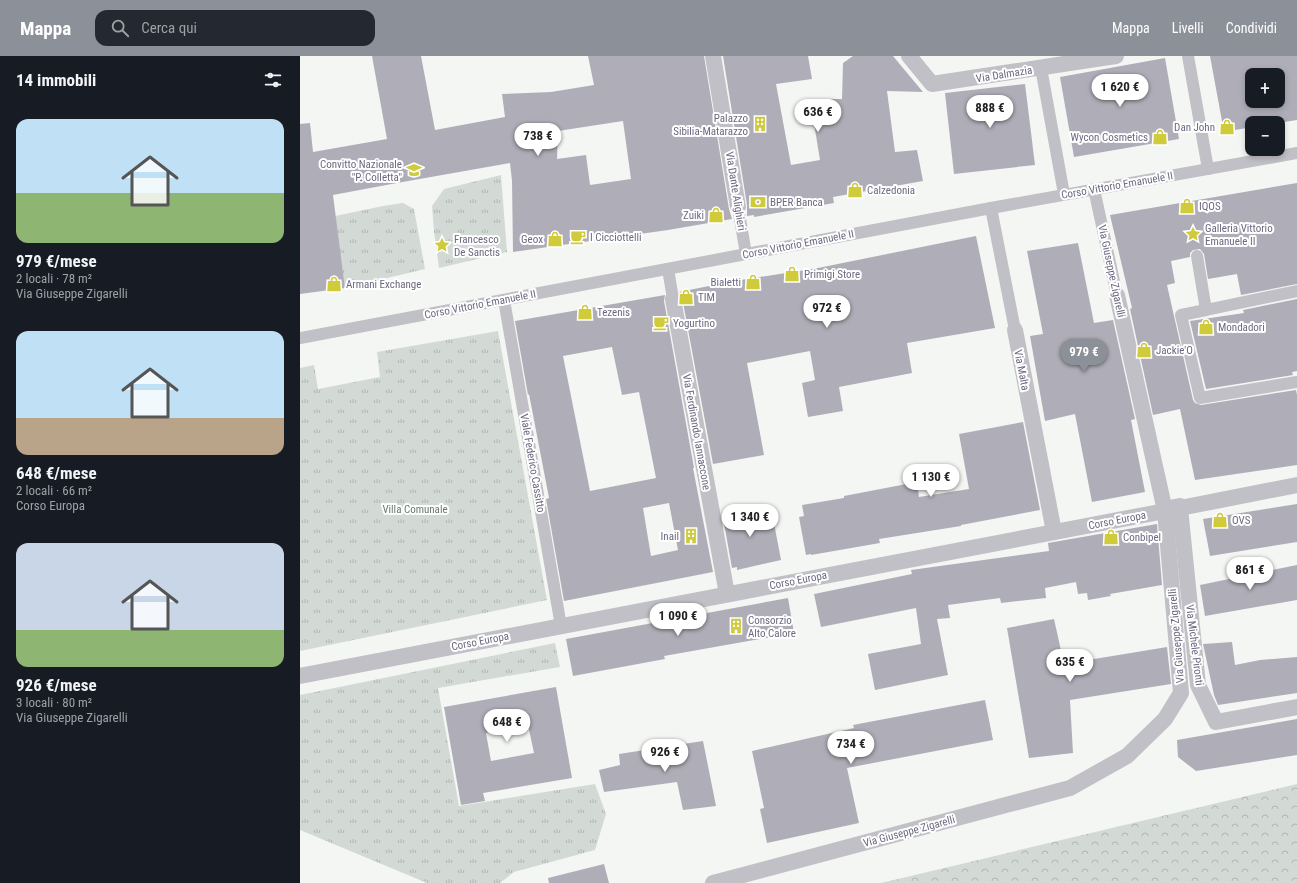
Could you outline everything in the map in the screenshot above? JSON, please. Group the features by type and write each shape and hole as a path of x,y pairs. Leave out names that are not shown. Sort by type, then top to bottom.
{"street":[{"name":"Via Dante Alighieri","path":"713,56 746,254"},
{"name":"Via Dalmazia","path":"909,56 932,84 1116,56"},
{"path":"1188,56 1208,169"},
{"name":"Via Dalmazia","path":"1041,68 1064,194"},
{"name":"Corso Vittorio Emanuele II","path":"300,338 1064,194 1297,153"},
{"name":"Via Giuseppe Zigarelli","path":"713,883 1070,788 1127,756 1165,718 1181,693 1173,509 1117,295 1094,189"},
{"name":"Via Malta","path":"991,208 1054,532"},
{"path":"1197,256 1206,310"},
{"name":"Via Ferdinando Iannaccone","path":"668,269 727,594"},
{"path":"1297,291 1182,315 1200,398 1297,382"},
{"name":"Viale Federico Cassitto","path":"504,300 561,626"},
{"name":"Corso Europa","path":"300,676 1297,485"},
{"name":"Via Michele Pironti","path":"1173,509 1198,685 1216,722 1297,707"}],"green space":[{"path":"501,175 507,252 439,268 432,206 444,189"},
{"path":"403,203 414,209 425,269 345,288 335,216"},
{"name":"Villa Comunale","path":"498,331 547,600 300,651 300,368 314,365 318,389 380,377 377,352"},
{"path":"555,643 560,667 438,688 459,806 595,784 606,814 595,850 514,872 500,883 427,883 300,830 300,695"},
{"path":"1297,784 1297,883 881,883"}],"building":[{"path":"372,56 421,56 435,130 505,117 502,94 551,92 594,85 588,56 704,56 729,209 732,219 668,230 513,252 512,181 510,163 333,195 345,288 300,294 300,124 310,123 313,152 387,139","holes":["623,121 631,179 590,185 586,155 557,159 558,131"]},
{"path":"723,56 808,56 812,79 776,84 791,165 820,160 810,99 842,99 843,63 853,56 893,56 923,92 887,91 895,152 917,150 923,181 833,197 834,203 754,217 754,215 747,216 747,205"},
{"path":"1210,56 1297,56 1297,120 1285,122 1285,116 1245,116 1245,128 1224,132"},
{"path":"1165,58 1179,139 1074,157 1060,77"},
{"path":"1025,84 1035,165 954,174 945,93"},
{"path":"1297,183 1297,284 1241,295 1237,274 1208,279 1204,254 1200,249 1193,250 1190,253 1190,257 1171,261 1175,283 1167,285 1193,400 1195,403 1201,405 1296,390 1297,395 1297,465 1195,480 1180,409 1153,415 1130,309 1132,308 1110,215"},
{"path":"976,236 995,328 907,343 912,373 839,387 843,411 808,417 802,383 815,380 810,351 747,363 764,455 713,464 682,297 679,292 734,281 818,268"},
{"path":"1078,243 1094,323 1113,320 1135,419 1131,420 1145,492 1092,502 1075,414 1045,421 1030,336 1043,334 1027,251"},
{"path":"665,295 664,301 713,572 564,601 546,499 549,498 515,321","holes":["612,347 622,395 639,392 656,478 590,491 563,356","669,503 678,550 651,556 643,508"]},
{"path":"1297,299 1297,371 1292,372 1293,375 1206,389 1190,321 1244,313 1243,310"},
{"path":"1023,422 1040,510 961,526 879,539 880,543 806,555 799,517 804,516 802,505 844,498 844,496 917,482 919,497 969,489 959,434"},
{"path":"759,504 763,525 774,523 781,560 737,570 737,567 732,568 722,512"},
{"path":"1297,504 1297,542 1210,556 1203,519"},
{"path":"1157,524 1162,585 1110,594 1111,596 1088,600 1087,593 1078,594 1076,582 1045,588 1046,598 1001,603 1000,598 948,605 950,618 937,619 948,675 875,690 868,654 921,644 916,608 821,627 814,594 912,574 911,570 1049,551 1048,543"},
{"path":"1297,565 1297,600 1205,616 1200,585"},
{"path":"788,598 794,633 664,656 665,659 573,676 566,639"},
{"path":"1054,619 1064,664 1167,647 1171,684 1070,700 1073,753 1029,758 1007,628"},
{"path":"1232,642 1235,665 1260,660 1297,657 1297,693 1218,705 1214,695 1203,644"},
{"path":"556,687 572,778 483,793 485,801 461,805 444,707","holes":["528,725 534,753 491,761 486,733"]},
{"path":"985,700 993,740 847,768 859,823 767,843 760,809 764,808 752,751 854,728 853,725"},
{"path":"1297,719 1297,755 1196,771 1178,757 1177,740"},
{"path":"703,741 716,806 683,810 677,782 604,792 599,770 620,765 619,754"},
{"path":"604,864 609,883 549,883 548,878"}],"place":[{"name":"Palazzo Sibilia-Matarazzo","path":"760,124"},
{"name":"Dan John","path":"1227,127"},
{"name":"Wycon Cosmetics","path":"1160,137"},
{"name":"Convitto Nazionale \"P. Colletta\"","path":"414,170"},
{"name":"Calzedonia","path":"855,190"},
{"name":"BPER Banca","path":"758,202"},
{"name":"IQOS","path":"1187,206"},
{"name":"Zuiki","path":"716,215"},
{"name":"Galleria Vittorio Emanuele II","path":"1193,234"},
{"name":"I Cicciottelli","path":"578,237"},
{"name":"Geox","path":"555,239"},
{"name":"Francesco De Sanctis","path":"442,245"},
{"name":"Primigi Store","path":"792,274"},
{"name":"Bialetti","path":"753,282"},
{"name":"Armani Exchange","path":"334,284"},
{"name":"TIM","path":"686,297"},
{"name":"Tezenis","path":"585,312"},
{"name":"Yogurtino","path":"661,323"},
{"name":"Mondadori","path":"1206,327"},
{"name":"Jackie'O","path":"1144,350"},
{"name":"OVS","path":"1220,520"},
{"name":"Inail","path":"691,536"},
{"name":"Conbipel","path":"1111,537"},
{"name":"Consorzio Alto Calore","path":"736,626"}]}
